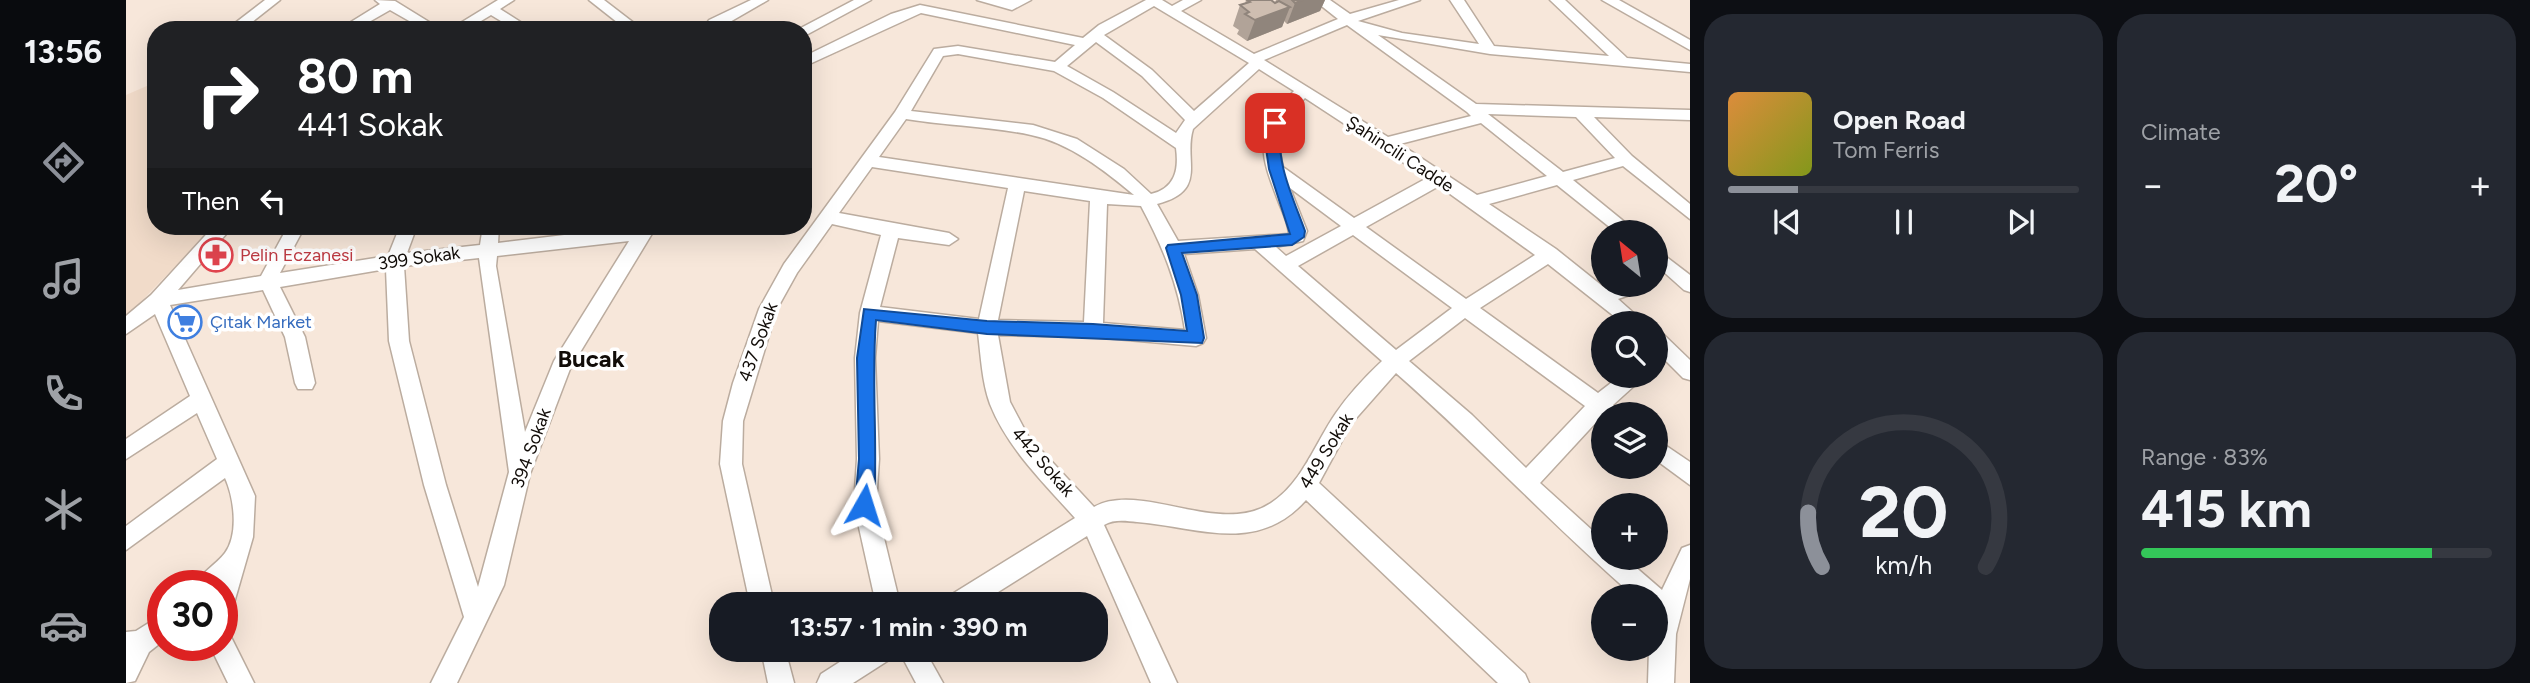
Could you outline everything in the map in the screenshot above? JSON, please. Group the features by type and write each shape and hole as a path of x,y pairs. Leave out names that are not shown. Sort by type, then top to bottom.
{"street":[{"path":"245,21 273,0"},
{"path":"471,21 507,0"},
{"path":"596,0 624,21"},
{"path":"726,21 761,0"},
{"path":"812,26 864,0"},
{"path":"984,0 1012,6 1024,0"},
{"path":"1154,0 1090,39 1058,67 1086,82 1184,146"},
{"name":"Şahincili Cadde","path":"1154,0 1385,143 1550,254 1591,287"},
{"path":"1171,10 1194,0"},
{"path":"1321,0 1387,51 1473,110 1613,220"},
{"path":"868,161 1124,201 1168,196 1177,190 1184,176 1184,131 1193,119 1256,62 1349,19 1413,0"},
{"path":"1457,0 1490,50"},
{"path":"1557,0 1621,60 1690,60"},
{"path":"1609,0 1690,46"},
{"path":"358,21 386,2 420,21"},
{"path":"812,59 926,5 1090,39 1147,73 1193,119"},
{"path":"490,9 511,21"},
{"path":"1349,19 1388,34 1490,50 1690,68"},
{"path":"1676,36 1690,29"},
{"name":"437 Sokak","path":"759,592 731,464 733,421 768,309 790,269 902,114 936,56 949,50 1006,56 1058,67"},
{"path":"1173,248 1292,240 1298,231 1275,169 1272,141 1275,123 1303,91"},
{"path":"1385,143 1473,110 1690,115"},
{"path":"1580,112 1626,160 1690,213"},
{"path":"869,313 987,327 1093,330 1196,338 1189,295 1173,248 1137,188 1118,173 1056,137 1033,130 950,122 902,114"},
{"path":"1474,202 1559,176 1626,160"},
{"path":"1275,169 1594,402"},
{"path":"1293,272 1355,228 1438,178"},
{"name":"442 Sokak","path":"1017,184 987,327 993,375 1009,423 1021,442 1091,520 1164,683"},
{"path":"1093,330 1099,197"},
{"path":"828,217 891,231 949,239"},
{"path":"885,592 864,505 868,459 865,358 869,313 891,231"},
{"path":"126,327 158,300 216,235"},
{"path":"291,235 274,264 268,281 295,337 305,383"},
{"path":"405,235 395,261 399,341 435,485 476,618"},
{"path":"489,235 487,249 491,294 513,411 519,474"},
{"name":"399 Sokak","path":"158,300 395,261 603,235"},
{"name":"394 Sokak","path":"444,683 492,584 519,474 561,367 641,235"},
{"path":"1258,242 1465,421 1591,544"},
{"name":"449 Sokak","path":"976,592 1105,512 1127,509 1238,524 1262,520 1292,500 1306,485 1343,418 1395,359 1550,254"},
{"path":"1668,262 1686,275"},
{"path":"1668,277 1686,275"},
{"name":"Şahincili Cadde","path":"1605,298 1621,311"},
{"path":"158,300 244,496 246,517 233,570"},
{"path":"1668,356 1690,372"},
{"path":"1612,402 1624,388"},
{"path":"126,450 202,399"},
{"path":"1526,483 1591,423"},
{"path":"1668,458 1690,475"},
{"path":"126,538 230,462"},
{"path":"1306,485 1516,683"},
{"path":"223,570 237,556"},
{"path":"1668,590 1690,556"},
{"path":"1621,570 1638,584"},
{"path":"126,672 133,644"},
{"path":"230,661 241,683"},
{"path":"1660,661 1661,683"},
{"path":"776,662 781,683"},
{"path":"830,683 863,662"},
{"path":"918,662 930,683"}],"shaded area":[{"path":"147,86 147,235 205,235 126,317 126,95"}],"building":[{"path":"1247,0 1271,0 1275,3 1279,1 1290,7 1255,20 1245,14 1249,12 1240,5 1250,2"}],"place":[{"name":"Pelin Eczanesi","path":"216,255"},
{"name":"Çıtak Market","path":"185,322"}],"district":[{"name":"Bucak","path":"591,359"}],"route":[{"path":"864,505 868,472 865,358 869,313 987,327 1093,330 1196,338 1189,295 1173,248 1292,240 1297,237 1298,231 1275,169 1272,141 1275,123"}]}
